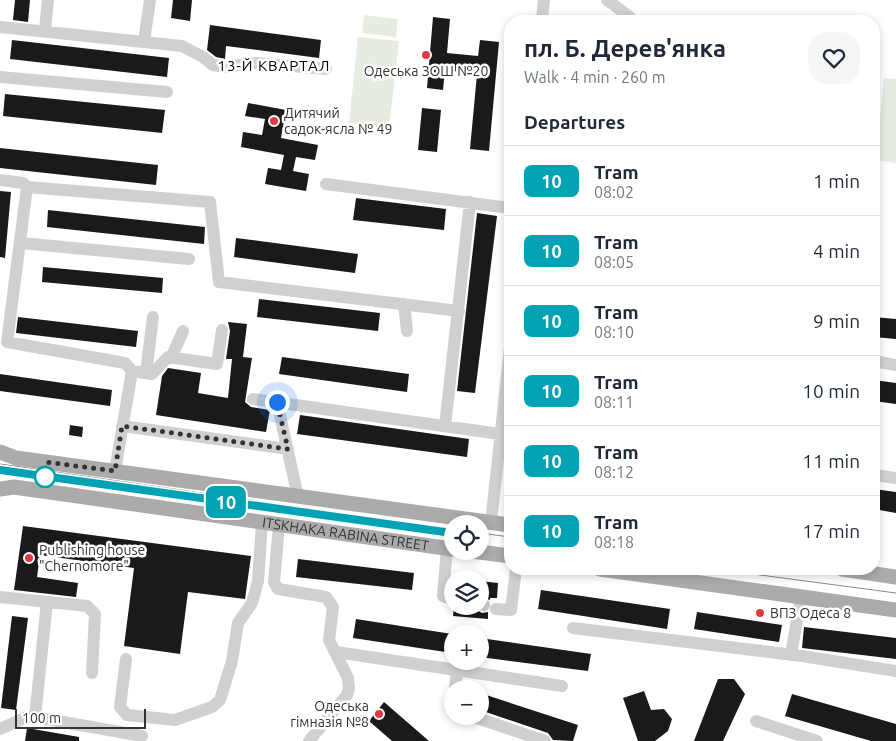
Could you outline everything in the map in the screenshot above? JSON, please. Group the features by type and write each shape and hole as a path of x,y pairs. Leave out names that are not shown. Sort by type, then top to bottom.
{"main road":[{"path":"0,452 16,458 504,524"},
{"name":"ITSKHAKA RABINA STREET","path":"0,489 14,487 444,547"},
{"path":"489,553 504,555"},
{"path":"645,575 896,610"},
{"path":"880,575 896,577"}],"street":[{"path":"45,30 48,0"},
{"path":"144,41 150,0"},
{"path":"543,15 544,0"},
{"path":"607,0 627,15"},
{"path":"0,27 45,30 182,46 203,57 213,65 225,67 256,63 326,69"},
{"path":"0,77 167,92"},
{"path":"0,180 23,182 26,188 7,342 125,363 132,371 152,374 168,357 217,364 222,330"},
{"path":"326,184 504,207"},
{"path":"26,188 210,202 219,282 459,311"},
{"path":"445,426 470,202"},
{"path":"20,243 189,259"},
{"path":"404,304 407,331"},
{"path":"146,373 153,317"},
{"path":"171,358 184,331"},
{"path":"880,362 896,365"},
{"path":"115,471 132,371"},
{"path":"253,399 500,434"},
{"path":"277,402 298,497"},
{"path":"122,426 288,449"},
{"path":"491,522 500,434 504,426"},
{"path":"880,476 896,478"},
{"path":"126,659 120,707 127,715 175,720 212,707 220,700 232,661 238,623 252,603 258,581 262,523"},
{"path":"279,525 274,582 278,589 326,597 330,600 333,607 329,640 348,678 347,695 309,741"},
{"path":"489,606 511,610 515,575"},
{"path":"791,654 801,596"},
{"path":"0,597 87,606 92,609 95,614 92,674"},
{"path":"35,717 47,602"},
{"path":"573,628 791,654 896,671"},
{"path":"336,652 562,686"},
{"path":"456,680 457,671"},
{"path":"0,729 27,716 142,736"},
{"path":"489,722 545,741"},
{"path":"756,722 816,741"}],"shaded area":[{"path":"364,15 398,19 396,37 362,33"},
{"path":"358,37 399,41 389,128 349,123"},
{"path":"884,78 896,79 896,163 880,161 880,119"}],"building":[{"path":"15,0 30,0 28,22 13,20"},
{"path":"173,0 192,0 190,21 171,18"},
{"path":"433,17 450,19 447,53 478,56 480,40 499,42 489,151 470,149 477,74 445,70 443,90 427,88"},
{"path":"210,25 321,40 319,58 226,46 225,59 216,57 207,50"},
{"path":"12,40 169,58 167,77 10,59"},
{"path":"5,94 165,110 162,133 3,116"},
{"path":"248,103 286,110 281,138 318,145 315,160 296,157 293,171 309,174 306,191 265,184 268,168 281,170 284,155 241,147 243,132 262,135 265,119 245,116"},
{"path":"422,108 441,110 437,152 418,150"},
{"path":"0,148 158,165 156,185 0,168"},
{"path":"0,191 11,192 5,258 0,257"},
{"path":"356,198 446,209 444,230 353,220"},
{"path":"48,210 205,227 204,244 47,227"},
{"path":"477,213 497,216 475,393 457,391"},
{"path":"236,238 358,254 355,273 234,257"},
{"path":"43,267 163,278 162,293 42,282"},
{"path":"259,299 380,313 378,331 257,317"},
{"path":"18,317 138,331 136,347 16,333"},
{"path":"880,318 896,319 896,339 880,338"},
{"path":"228,322 247,324 243,357 252,358 245,402 251,407 270,410 266,432 156,415 162,376 168,368 201,373 198,393 228,398 232,359 226,359 230,331"},
{"path":"282,357 409,374 407,392 279,374"},
{"path":"0,374 112,390 110,406 0,391"},
{"path":"880,381 896,383 896,404 880,402"},
{"path":"300,415 469,439 467,457 297,434"},
{"path":"70,425 83,427 82,437 69,435"},
{"path":"880,490 896,492 896,513 880,510"},
{"path":"23,526 251,556 245,599 188,592 180,654 124,646 134,568 40,555 37,577 78,583 76,597 14,590"},
{"path":"298,559 414,573 412,590 296,577"},
{"path":"489,582 498,583 497,598 490,598 490,600"},
{"path":"541,590 670,609 667,629 538,609"},
{"path":"697,612 782,625 779,642 694,629"},
{"path":"488,615 488,619 453,616"},
{"path":"12,616 28,618 16,710 1,708"},
{"path":"356,619 444,633 444,652 353,638"},
{"path":"804,627 896,638 896,659 802,648"},
{"path":"489,639 591,654 588,671 489,658"},
{"path":"718,679 734,679 745,694 723,741 694,741"},
{"path":"644,691 651,710 664,709 672,719 668,731 655,741 638,741 623,698"},
{"path":"792,694 896,724 896,741 871,741 785,716"},
{"path":"489,696 578,725 573,741 553,740 548,733 489,713"},
{"path":"384,702 429,741 392,741 369,721"},
{"path":"27,728 79,737 79,741 25,741"}],"tram line":[{"path":"0,464 444,528"},
{"name":"10","path":"0,470 444,532"},
{"path":"489,534 504,536"},
{"path":"760,575 896,593"}],"place":[{"name":"Одеська ЗОШ №20","path":"426,55"},
{"name":"Дитячий садок-ясла № 49","path":"274,121"},
{"name":"Publishing house \"Chernomore\"","path":"29,558"},
{"name":"ВПЗ Одеса 8","path":"760,613"},
{"name":"Одеська гімназія №8","path":"379,714"}],"district":[{"name":"13-Й КВАРТАЛ","path":"274,65"}],"route":[{"path":"45,477 46,462 115,471 122,426 288,449 277,402"}]}
